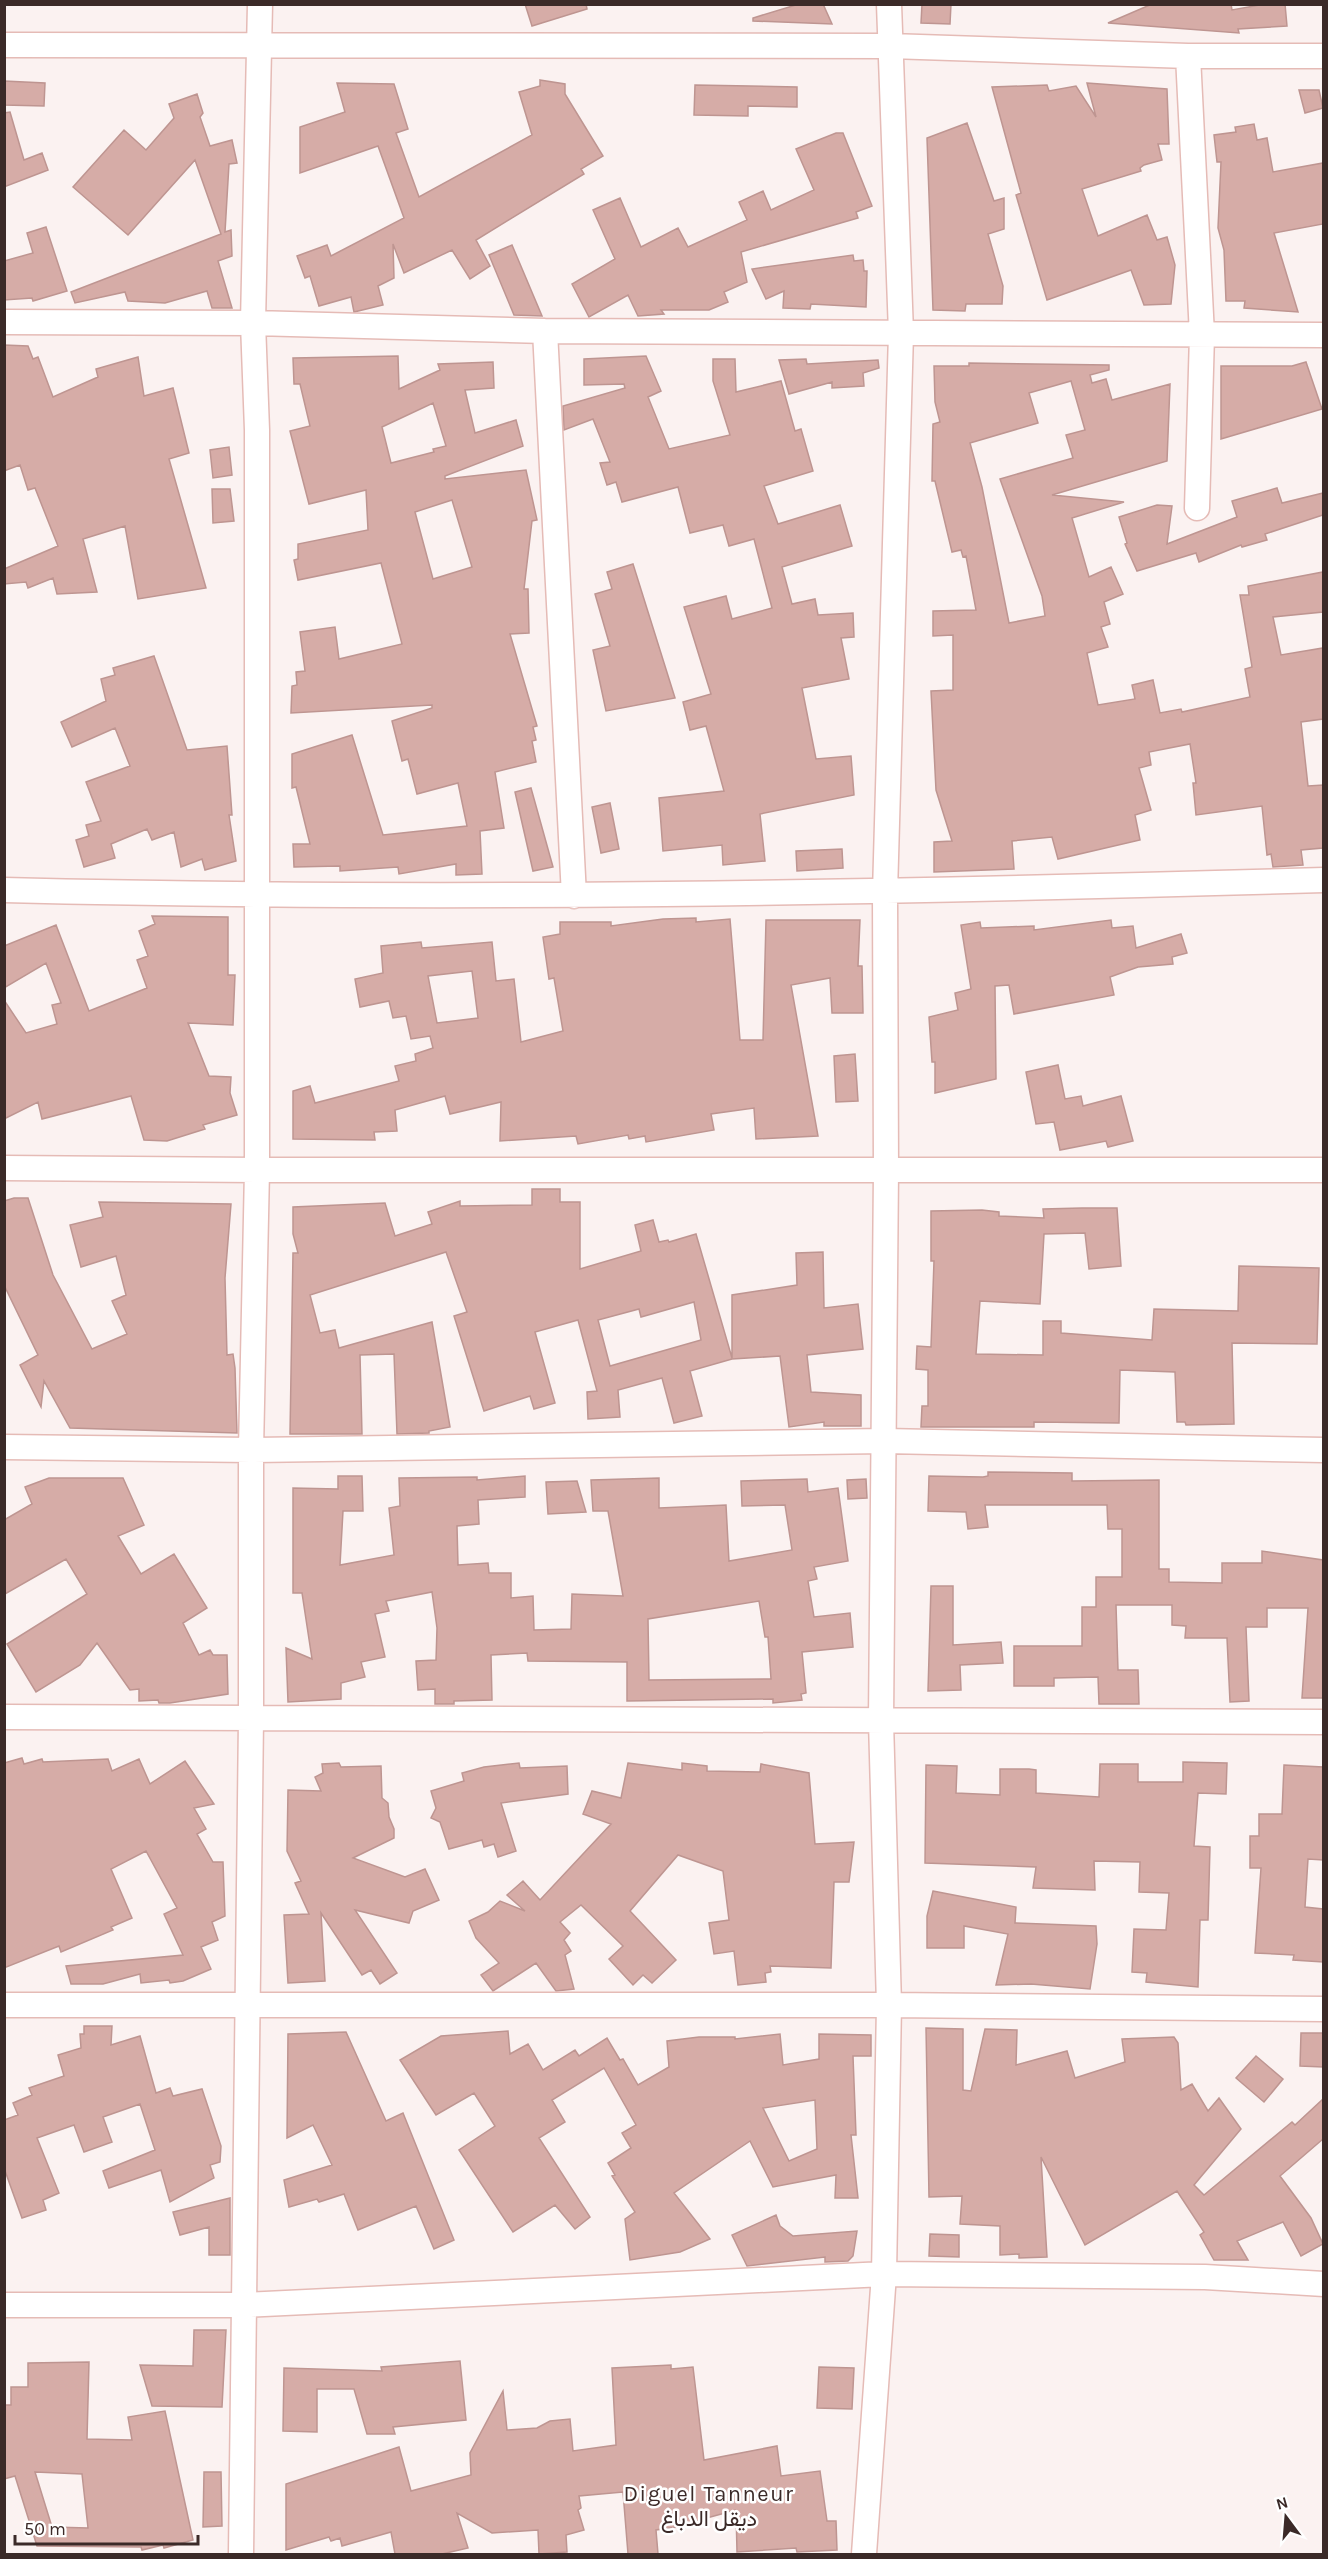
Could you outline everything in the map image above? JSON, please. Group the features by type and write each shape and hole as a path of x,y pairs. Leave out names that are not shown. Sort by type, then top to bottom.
{"street":[{"path":"241,2554 251,1718 251,1450 256,1170 257,430 253,323 260,4"},
{"path":"864,2554 884,2274 889,2005 881,1720 885,1441 885,893 901,333 889,4"},
{"path":"4,45 890,46 1188,56 1323,56"},
{"path":"1188,56 1202,334 1197,508"},
{"path":"4,322 253,323 545,331 1323,335"},
{"path":"545,331 574,896"},
{"path":"4,890 257,896 574,896 885,893 1323,880"},
{"path":"4,1168 1323,1170"},
{"path":"4,1447 251,1450 885,1441 1323,1450"},
{"path":"4,1718 1323,1722"},
{"path":"4,2005 889,2005 1323,2008"},
{"path":"4,2305 245,2305 884,2274 1205,2277 1323,2284"}],"building":[{"path":"525,4 586,4 587,9 532,26"},
{"path":"799,4 823,4 832,24 753,21 753,18"},
{"path":"922,4 951,4 950,24 921,23"},
{"path":"1152,4 1231,4 1232,10 1265,4 1285,4 1287,26 1238,29 1239,33 1108,23"},
{"path":"540,80 565,84 565,94 603,156 581,169 584,174 476,240 490,266 470,279 452,250 404,273 393,244 394,278 378,286 383,305 354,312 351,297 319,306 310,276 305,278 297,256 327,245 331,256 404,218 378,146 300,173 300,127 345,112 337,83 394,84 408,129 396,133 419,197 532,135 519,92 540,86"},
{"path":"4,81 45,83 44,106 4,105"},
{"path":"1087,83 1167,89 1169,144 1158,144 1162,160 1144,165 1140,168 1141,171 1082,189 1098,236 1147,215 1157,240 1167,237 1175,265 1171,304 1144,305 1131,270 1047,300 1016,195 1021,193 992,87 1047,85 1049,91 1076,86 1096,117"},
{"path":"695,85 797,87 797,107 748,106 748,116 694,115"},
{"path":"1299,90 1319,90 1323,108 1305,113"},
{"path":"197,94 203,113 200,117 210,146 232,140 237,163 229,164 225,232 231,230 232,256 218,261 232,308 212,308 207,291 165,303 128,301 125,292 75,303 71,292 221,234 195,160 128,235 73,187 124,130 146,150 174,118 169,104"},
{"path":"10,112 24,160 42,153 48,170 4,187 4,113"},
{"path":"967,123 994,201 1004,198 1004,229 988,234 1003,286 1002,304 966,304 965,311 933,310 927,138"},
{"path":"1254,124 1257,140 1267,138 1273,172 1323,163 1323,224 1274,233 1298,312 1244,308 1245,301 1226,301 1224,250 1218,228 1221,162 1217,162 1214,135 1236,132 1235,127"},
{"path":"836,133 843,133 872,206 856,212 858,218 741,252 747,282 724,292 728,302 709,310 661,310 664,314 638,316 628,295 589,317 572,284 615,259 593,210 620,198 641,247 678,228 688,247 747,220 739,202 763,191 771,210 814,190 796,149"},
{"path":"46,227 67,291 33,301 32,298 4,300 4,261 33,253 27,233"},
{"path":"512,245 542,316 514,315 489,255"},
{"path":"853,255 854,261 863,260 864,271 867,271 866,307 811,304 810,309 783,308 784,291 766,299 752,269"},
{"path":"4,345 28,346 33,359 38,357 53,397 98,377 96,369 138,357 144,396 173,388 189,453 169,459 206,588 138,599 125,526 83,539 97,592 57,594 53,578 28,588 26,582 4,584 4,569 58,546 35,488 28,490 20,465 4,471"},
{"path":"398,356 399,389 440,370 438,364 493,362 494,388 465,390 475,433 516,420 523,446 445,476 445,479 526,470 537,520 532,521 524,589 528,589 529,633 510,634 537,726 533,727 536,740 532,741 536,762 495,772 504,828 480,831 482,874 456,875 456,864 399,874 398,867 340,871 340,866 294,867 293,844 310,844 296,787 292,788 292,754 352,735 383,835 467,826 458,783 417,794 408,759 402,761 392,721 432,708 432,705 291,713 292,686 297,685 296,672 305,671 300,632 335,627 339,659 402,644 381,563 298,580 294,560 298,559 298,544 368,530 366,490 309,504 290,431 310,426 300,384 294,384 293,358","holes":["433,403 446,446 433,449 434,452 391,463 382,427","452,500 472,567 433,579 415,512"]},
{"path":"646,356 661,391 648,397 669,449 730,435 713,381 713,359 735,359 736,392 781,381 795,431 801,429 813,471 764,486 778,524 840,505 852,546 782,567 792,604 815,599 818,615 853,613 854,637 841,638 849,679 802,688 816,759 851,756 854,795 760,814 765,861 723,865 722,845 663,851 659,798 724,791 706,726 690,730 683,702 711,694 684,607 726,596 732,619 772,608 754,539 729,546 723,525 690,533 678,487 622,502 616,482 607,485 600,463 610,462 593,419 564,430 563,406 625,388 624,384 584,385 584,359"},
{"path":"806,359 807,364 878,360 879,368 863,373 864,386 832,388 832,382 789,394 779,360"},
{"path":"1306,362 1322,409 1221,439 1221,366 1292,366"},
{"path":"969,363 1109,365 1109,370 1090,375 1092,383 1106,379 1112,400 1170,384 1167,461 1052,495 1124,502 1072,518 1089,577 1111,567 1123,594 1104,602 1110,624 1101,627 1108,647 1087,653 1098,705 1135,699 1132,685 1153,680 1160,713 1181,709 1182,712 1250,697 1245,669 1252,667 1240,595 1249,595 1248,586 1323,572 1323,612 1273,617 1281,655 1323,648 1323,719 1301,722 1308,786 1323,785 1323,848 1301,850 1303,865 1273,867 1271,854 1267,855 1262,806 1196,815 1193,783 1196,783 1190,744 1149,752 1151,765 1139,768 1151,810 1135,815 1140,840 1058,859 1052,837 1012,841 1014,869 934,872 934,842 952,841 936,790 931,691 953,690 953,635 933,636 933,611 976,610 966,556 963,557 961,550 952,552 935,481 932,481 933,424 940,422 935,402 934,366 969,366","holes":["1071,381 1085,430 1066,435 1073,458 1000,479 1042,596 1045,616 1009,623 982,487 970,443 1038,423 1029,393"]},
{"path":"229,447 232,475 213,478 210,450"},
{"path":"1277,488 1282,503 1323,493 1323,515 1265,534 1267,540 1242,547 1241,545 1199,562 1196,553 1137,571 1125,544 1127,543 1119,517 1157,505 1172,506 1167,544 1237,517 1232,501"},
{"path":"212,489 230,489 234,521 213,523"},
{"path":"633,564 675,698 606,711 593,650 610,646 595,594 612,589 607,572"},
{"path":"154,656 187,750 227,746 232,815 229,815 236,861 205,870 202,859 181,867 174,832 152,840 147,829 111,844 115,858 84,867 76,840 89,836 86,825 101,821 86,782 130,766 115,728 72,747 61,722 106,701 101,679 115,675 113,668"},
{"path":"531,788 553,867 533,871 515,792"},
{"path":"610,803 619,849 601,853 592,807"},
{"path":"842,849 843,868 797,871 796,851"},
{"path":"152,916 228,917 228,975 235,975 233,1025 188,1023 209,1076 231,1077 230,1093 237,1115 203,1125 205,1129 167,1141 144,1140 131,1096 42,1119 38,1102 4,1119 4,1000 26,1033 57,1024 52,1005 61,1003 46,963 4,988 4,946 56,925 89,1011 147,988 137,960 148,956 139,931 155,924"},
{"path":"696,918 696,922 730,919 740,1040 763,1040 766,920 860,920 858,966 862,966 863,1013 832,1013 830,978 791,985 818,1136 756,1139 754,1108 711,1114 714,1130 646,1142 645,1136 629,1139 628,1135 578,1144 576,1136 500,1141 501,1102 450,1114 445,1096 395,1110 397,1131 374,1132 375,1140 293,1139 293,1091 310,1086 315,1103 399,1081 395,1066 416,1061 415,1054 433,1048 430,1036 411,1039 406,1016 393,1018 389,1001 360,1007 355,979 383,973 381,946 421,942 422,948 492,942 496,981 514,979 521,1042 563,1031 554,978 549,979 543,937 560,934 560,922 611,922 611,926 663,919","holes":["472,971 478,1018 437,1023 428,976"]},
{"path":"1111,920 1112,928 1133,926 1136,948 1181,934 1187,953 1172,957 1173,964 1138,967 1110,977 1114,995 1014,1014 1009,985 995,986 996,1079 935,1093 935,1062 932,1062 929,1017 958,1010 955,993 971,989 961,925 980,922 981,928 1034,926 1034,930"},
{"path":"855,1054 858,1101 836,1102 834,1056"},
{"path":"1058,1065 1065,1099 1081,1096 1083,1106 1121,1096 1133,1141 1108,1147 1106,1141 1060,1150 1054,1122 1036,1124 1026,1072"},
{"path":"532,1189 560,1189 560,1202 580,1202 580,1269 641,1251 635,1225 653,1220 659,1242 668,1240 669,1242 696,1234 732,1358 732,1295 797,1285 796,1253 823,1252 824,1308 858,1304 863,1349 807,1355 811,1392 861,1395 861,1426 824,1426 824,1422 789,1427 780,1356 732,1359 690,1371 702,1416 674,1423 662,1378 618,1390 620,1417 588,1419 587,1392 597,1391 578,1320 535,1332 555,1403 534,1409 530,1396 484,1411 454,1316 467,1312 446,1252 310,1295 320,1333 335,1330 339,1348 432,1322 450,1427 429,1431 429,1433 397,1434 394,1354 360,1355 362,1434 290,1434 293,1253 298,1253 293,1234 293,1207 385,1203 395,1236 432,1224 428,1212 460,1201 460,1206 532,1205","holes":["694,1302 701,1340 610,1366 598,1320 639,1309 641,1317"]},
{"path":"28,1198 53,1275 92,1349 127,1334 112,1301 126,1295 116,1256 81,1267 70,1225 103,1217 99,1202 231,1204 225,1278 227,1355 233,1354 235,1368 237,1433 70,1428 44,1381 41,1407 20,1365 38,1355 4,1285 4,1201"},
{"path":"1117,1208 1121,1266 1089,1269 1085,1233 1044,1234 1040,1304 980,1301 976,1354 1043,1355 1043,1321 1061,1321 1061,1333 1152,1340 1154,1309 1238,1311 1239,1266 1319,1268 1317,1344 1232,1343 1234,1424 1186,1425 1185,1422 1177,1422 1175,1372 1120,1370 1119,1423 1034,1422 1034,1427 921,1427 922,1406 928,1406 928,1370 916,1369 917,1346 931,1347 934,1261 931,1261 931,1211 982,1210 999,1212 999,1216 1044,1218 1043,1209"},
{"path":"988,1472 1072,1473 1072,1481 1159,1480 1159,1569 1169,1569 1169,1582 1222,1583 1222,1563 1262,1563 1262,1551 1323,1560 1323,1698 1302,1698 1308,1608 1267,1608 1267,1627 1246,1627 1249,1701 1230,1702 1227,1638 1185,1638 1186,1626 1172,1625 1172,1605 1116,1605 1118,1670 1138,1670 1139,1704 1099,1704 1098,1677 1054,1678 1054,1686 1014,1686 1014,1646 1082,1646 1082,1607 1096,1607 1096,1577 1122,1577 1122,1529 1108,1529 1107,1505 985,1505 988,1527 968,1529 966,1512 928,1511 929,1476 983,1477 988,1476"},
{"path":"338,1476 362,1476 363,1511 343,1511 340,1565 394,1555 389,1508 400,1506 399,1478 477,1477 477,1480 525,1476 525,1497 478,1500 479,1524 457,1526 458,1565 488,1563 489,1573 511,1573 511,1598 533,1596 534,1630 571,1629 572,1594 623,1596 608,1511 593,1511 591,1480 659,1478 659,1508 726,1505 729,1561 792,1550 785,1505 742,1506 741,1481 807,1479 808,1492 838,1488 848,1561 814,1567 817,1579 808,1581 814,1617 850,1613 853,1647 802,1652 806,1693 801,1694 802,1700 773,1703 773,1699 627,1701 627,1662 528,1661 527,1653 491,1655 492,1700 435,1704 435,1689 418,1690 416,1661 436,1660 437,1628 432,1592 386,1601 389,1611 375,1614 385,1657 361,1662 365,1677 341,1683 341,1699 288,1702 286,1648 312,1659 302,1593 293,1593 293,1488 338,1489","holes":["759,1601 765,1637 768,1637 771,1679 649,1680 648,1619"]},
{"path":"49,1478 123,1478 144,1525 118,1536 141,1574 174,1554 207,1608 183,1623 199,1655 210,1650 213,1655 227,1655 228,1694 170,1703 159,1703 158,1700 139,1701 139,1689 130,1690 97,1643 80,1665 36,1692 7,1644 87,1594 66,1559 5,1594 4,1520 32,1504 25,1487"},
{"path":"866,1479 867,1498 848,1499 847,1480"},
{"path":"577,1481 586,1512 548,1514 546,1482"},
{"path":"931,1586 953,1586 953,1645 1001,1642 1003,1663 960,1665 961,1690 928,1691"},
{"path":"22,1758 24,1764 42,1759 43,1762 108,1759 112,1771 139,1759 150,1784 185,1761 214,1804 194,1808 206,1829 197,1834 213,1862 223,1862 225,1916 212,1922 218,1940 201,1947 211,1969 183,1981 170,1983 169,1980 141,1983 140,1974 103,1984 71,1984 66,1966 183,1955 164,1914 177,1908 146,1851 111,1869 132,1918 111,1927 113,1930 61,1952 59,1946 4,1968 4,1763"},
{"path":"1183,1762 1227,1763 1226,1794 1198,1793 1194,1846 1210,1847 1208,1920 1200,1920 1198,1987 1146,1982 1147,1973 1132,1972 1134,1929 1166,1930 1169,1893 1139,1892 1140,1862 1094,1861 1095,1890 1033,1888 1036,1867 925,1863 926,1765 957,1766 956,1793 1000,1795 1000,1769 1029,1769 1036,1770 1036,1793 1099,1797 1100,1764 1138,1764 1138,1782 1183,1782"},
{"path":"339,1763 341,1767 381,1766 382,1798 388,1803 389,1817 394,1829 394,1838 353,1858 405,1877 425,1869 439,1900 413,1911 409,1923 355,1910 397,1973 380,1984 371,1970 362,1975 321,1913 325,1981 288,1983 284,1915 309,1914 295,1883 301,1881 287,1851 288,1790 321,1791 315,1777 323,1773 322,1764"},
{"path":"519,1763 520,1768 567,1766 568,1794 501,1803 516,1851 498,1857 494,1844 484,1847 482,1840 449,1849 440,1822 431,1818 436,1808 431,1791 464,1781 462,1773 484,1767"},
{"path":"628,1763 682,1770 682,1763 707,1766 707,1771 760,1772 761,1764 809,1773 815,1844 854,1842 849,1882 834,1882 831,1968 770,1966 771,1972 765,1973 766,1982 738,1985 734,1951 714,1954 709,1923 729,1920 723,1871 678,1855 630,1911 676,1960 652,1983 643,1975 633,1985 609,1959 623,1946 581,1905 560,1922 570,1933 564,1940 571,1951 565,1955 574,1989 556,1991 536,1963 493,1991 481,1975 499,1963 476,1938 469,1921 488,1912 500,1901 525,1911 507,1895 523,1881 540,1900 611,1824 583,1814 592,1791 621,1798"},
{"path":"1284,1765 1323,1767 1323,1860 1308,1859 1305,1907 1323,1909 1323,1962 1293,1960 1294,1955 1255,1953 1261,1868 1250,1868 1250,1836 1259,1836 1259,1814 1282,1814"},
{"path":"933,1891 1016,1907 1015,1923 1096,1926 1097,1944 1090,1989 1031,1984 996,1985 1008,1934 964,1926 964,1948 927,1948 927,1916"},
{"path":"84,2026 112,2026 111,2045 140,2036 156,2093 170,2088 173,2096 202,2089 221,2146 220,2162 210,2165 214,2178 170,2202 161,2170 109,2188 103,2171 155,2150 140,2104 103,2117 112,2142 84,2152 74,2125 37,2138 59,2193 43,2200 46,2210 22,2218 4,2168 4,2120 18,2115 13,2103 32,2095 29,2088 64,2076 58,2055 81,2048 80,2034 84,2034"},
{"path":"926,2028 963,2029 963,2090 971,2091 985,2029 1017,2030 1016,2065 1067,2051 1075,2078 1125,2062 1122,2039 1174,2037 1178,2043 1181,2090 1192,2084 1208,2111 1219,2098 1241,2129 1194,2185 1204,2195 1292,2122 1295,2125 1323,2099 1323,2139 1280,2176 1311,2218 1323,2244 1301,2256 1283,2222 1237,2241 1248,2260 1214,2260 1200,2235 1204,2232 1177,2191 1085,2245 1041,2157 1047,2257 1019,2258 1019,2254 1000,2255 1000,2226 960,2224 962,2196 929,2197"},
{"path":"508,2031 510,2054 528,2044 543,2070 575,2050 579,2056 607,2038 638,2085 669,2067 667,2041 699,2037 735,2037 735,2039 780,2034 783,2065 819,2059 819,2034 871,2035 871,2056 853,2056 856,2135 851,2135 858,2198 835,2198 836,2175 773,2187 750,2141 674,2193 710,2239 680,2252 630,2260 625,2219 635,2212 612,2176 615,2175 608,2163 631,2148 622,2133 636,2125 604,2068 552,2100 565,2122 539,2138 590,2217 575,2229 555,2205 513,2232 459,2150 495,2126 474,2093 436,2115 400,2060 441,2036","holes":["815,2100 817,2149 789,2161 763,2108"]},
{"path":"346,2032 386,2121 403,2113 454,2240 434,2249 416,2206 358,2230 344,2194 319,2202 317,2199 289,2207 284,2180 332,2165 313,2125 287,2138 288,2034"},
{"path":"1301,2033 1323,2033 1323,2067 1300,2066"},
{"path":"1256,2056 1283,2079 1264,2102 1236,2078"},
{"path":"230,2198 230,2255 209,2255 209,2227 180,2235 173,2212"},
{"path":"776,2215 780,2226 793,2236 857,2231 853,2256 848,2261 825,2262 825,2257 747,2266 732,2235"},
{"path":"930,2234 959,2235 959,2257 929,2256"},
{"path":"194,2330 226,2330 222,2407 152,2406 140,2365 193,2366"},
{"path":"460,2361 466,2420 393,2427 395,2434 367,2434 354,2389 317,2389 317,2432 283,2431 284,2368 382,2371 381,2367"},
{"path":"89,2362 87,2439 132,2440 128,2417 165,2411 193,2540 164,2548 163,2545 142,2550 141,2547 37,2546 15,2476 4,2479 4,2405 11,2405 11,2387 28,2387 28,2363","holes":["35,2472 82,2474 88,2528 52,2527"]},
{"path":"671,2365 671,2369 693,2367 704,2460 777,2446 781,2476 820,2471 827,2521 836,2521 837,2550 797,2552 796,2548 737,2552 736,2510 692,2522 692,2525 656,2530 658,2554 628,2554 623,2492 579,2496 581,2508 578,2510 584,2530 566,2535 567,2552 539,2554 538,2530 492,2533 457,2513 468,2548 442,2554 395,2554 391,2532 342,2546 340,2538 331,2541 329,2537 286,2550 286,2484 399,2447 411,2491 471,2475 470,2453 503,2391 507,2430 537,2428 550,2421 570,2419 573,2451 616,2445 612,2368"},
{"path":"819,2367 854,2368 852,2409 817,2408"},
{"path":"204,2472 221,2472 222,2526 203,2527"}],"district":[{"name":"Diguel Tanneur ديقل الدباغ","path":"709,2506"}]}
